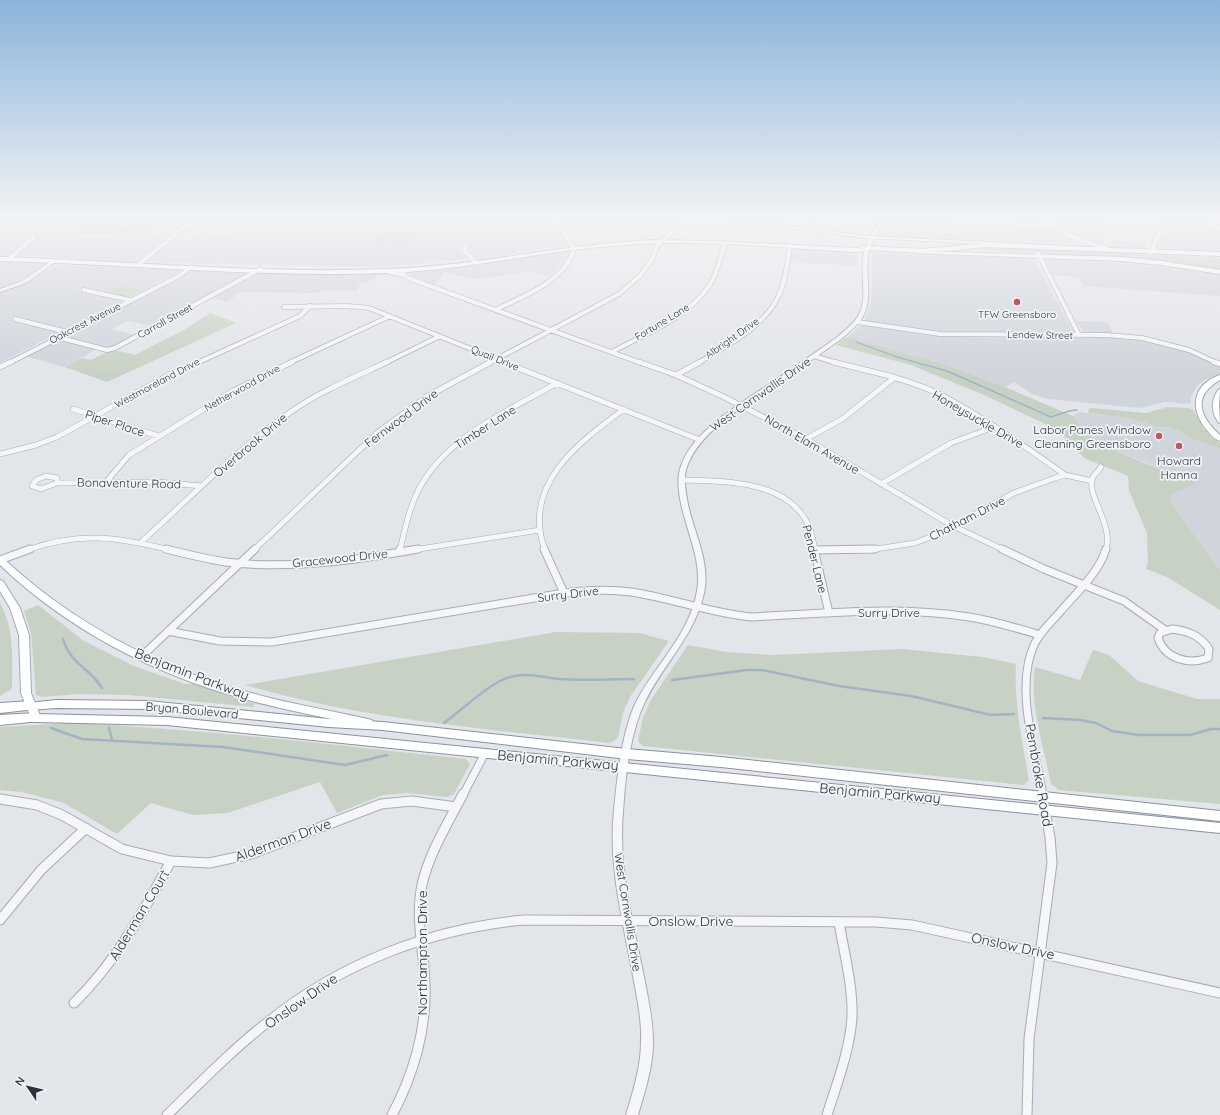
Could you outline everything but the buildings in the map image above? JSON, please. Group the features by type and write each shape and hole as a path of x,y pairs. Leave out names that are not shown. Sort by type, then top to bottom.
{"highway":[{"name":"Bryan Boulevard","path":"0,720 34,712 56,704 148,705 329,723 383,726"},
{"name":"Bryan Boulevard","path":"0,708 34,712"},
{"name":"Benjamin Parkway","path":"34,712 164,721 485,753 626,760 1044,796 1220,816"},
{"name":"Benjamin Parkway","path":"383,726 626,760 702,776 1046,809 1220,828"}],"main road":[{"path":"387,271 404,273 418,271"},
{"path":"1220,377 1204,388 1199,396 1198,410 1204,423 1220,439"},
{"path":"1220,391 1216,406 1217,416 1220,421"},
{"name":"Benjamin Parkway","path":"0,560 60,610 92,631 142,656 200,680 243,695 383,726"},
{"path":"0,583 15,608 24,635 26,692 34,712"}],"street":[{"path":"0,291 24,282 40,271"},
{"name":"Oakcrest Avenue","path":"0,367 179,276 186,271"},
{"name":"Carroll Street","path":"57,337 111,350 256,271"},
{"path":"497,309 528,293 560,271"},
{"name":"Fernwood Drive","path":"142,656 378,433 426,397 496,358 608,301 628,287 643,271"},
{"name":"Fortune Lane","path":"612,352 676,316 703,294 717,271"},
{"name":"Albright Drive","path":"676,375 741,335 768,312 780,292 785,271"},
{"name":"West Cornwallis Drive","path":"632,1115 641,1083 647,1047 645,1012 628,921 616,844 618,812 634,721 640,705 681,642 696,609 703,583 702,565 685,510 682,480 685,463 708,430 814,356 857,322 863,311 866,299 865,271"},
{"path":"1047,271 1079,335"},
{"name":"North Elam Avenue","path":"404,273 676,375 742,406 806,439 954,526 1038,566 1124,601 1165,630"},
{"path":"84,290 130,300"},
{"name":"Westmoreland Drive","path":"0,454 46,441 96,416 169,375 232,345 295,319 306,312 310,306"},
{"name":"Quail Drive","path":"284,307 364,307 557,382 700,440"},
{"name":"Netherwood Drive","path":"107,482 129,456 158,436 262,375 390,316"},
{"path":"15,319 68,332"},
{"name":"Lendew Street","path":"857,322 947,335 1126,336 1149,339 1189,350 1220,364"},
{"name":"Overbrook Drive","path":"140,543 201,486 263,432 292,410 327,390 440,336"},
{"name":"Honeysuckle Drive","path":"814,356 894,378 938,394 1030,449 1065,475"},
{"path":"806,439 842,419 894,378"},
{"name":"Timber Lane","path":"400,550 408,512 413,499 418,487 435,464 455,445 477,429 557,382"},
{"name":"Piper Place","path":"72,409 158,436"},
{"path":"564,593 543,543 540,530 541,504 549,482 556,469 575,446 624,409"},
{"path":"881,484 951,443 994,427"},
{"path":"1065,475 1092,481 1101,468"},
{"name":"Chatham Drive","path":"814,550 869,550 900,546 926,539 954,526 1014,493 1065,475"},
{"name":"Pender Lane","path":"682,480 752,485 780,496 790,502 804,516 808,526 829,613"},
{"name":"Pembroke Road","path":"1027,1115 1029,1039 1052,863 1044,796 1031,734 1025,685 1026,667 1034,644 1040,635 1103,560 1107,546 1108,532 1092,496 1092,481"},
{"name":"Bonaventure Road","path":"57,483 158,482 201,486"},
{"name":"Gracewood Drive","path":"0,560 46,543 68,538 106,537 140,543 211,560 300,563 329,561 540,530"},
{"name":"Surry Drive","path":"168,631 200,639 225,643 272,642 589,589 623,591 642,594 696,609 733,616 751,617 891,610 953,614 1001,624 1040,635"},
{"path":"1172,629 1187,631 1202,639 1210,649 1208,658 1195,662 1186,661 1169,654 1159,643 1158,638 1160,633 1165,630 1172,629"},
{"name":"Northampton Drive","path":"392,1115 410,1074 421,1030 425,985 421,941 422,885 430,862 456,807 485,753"},
{"name":"Alderman Drive","path":"0,799 37,805 62,815 122,849 172,861 208,863 251,854 381,804 412,801 456,807"},
{"path":"0,920 41,870 86,828"},
{"name":"Alderman Court","path":"74,1003 92,987 125,944 172,861"},
{"name":"Onslow Drive","path":"167,1115 240,1046 285,1008 328,979 373,957 469,927 498,921 839,922 912,925 1220,992"},
{"path":"827,1115 845,1050 852,1018 851,991 839,922"}],"shaded area":[{"path":"0,271 35,271 27,277 0,288"},
{"path":"48,271 180,271 143,290 122,285 107,293 80,288 78,290 122,301 67,329 17,317 11,319 60,332 0,363 0,293 25,284"},
{"path":"192,271 247,273 152,326 128,321 111,329 135,335 113,347 108,348 65,336"},
{"path":"425,271 554,271 549,276 528,272 476,279 444,272 434,285 407,273"},
{"path":"872,271 1041,271 1073,331 1070,333 937,332 864,321 871,302"},
{"path":"1050,271 1191,271 1220,275 1220,296 1084,286 1078,277 1052,275"},
{"path":"261,272 377,274 376,278 360,284 357,291 323,290 316,293 241,292 227,302 210,298"},
{"path":"1077,321 1107,322 1113,333 1084,332"},
{"path":"862,325 949,337 1119,338 1145,340 1189,352 1220,367 1220,374 1206,379 1197,386 1191,397 1191,403 1189,404 1165,402 1140,408 1048,399 1032,394 1014,382 1005,387 937,362 847,337"},
{"path":"56,340 97,349 65,367 24,356"},
{"path":"1080,412 1129,418 1159,427 1170,427 1182,432 1187,437 1220,449 1220,571 1171,502 1171,495 1196,483 1108,447 1076,424 1073,416"}],"green space":[{"path":"122,285 143,290 128,298 107,293"},
{"path":"210,313 236,323 107,382 65,367 82,358 91,360 113,351 135,355 184,330"},
{"path":"847,337 937,362 1005,387 1073,416 1080,427 1109,447 1197,483 1171,495 1171,502 1220,571 1220,610 1167,577 1146,569 1148,562 1147,533 1129,491 1128,476 1084,458 1058,430 984,395 911,365 836,345"},
{"path":"1167,407 1189,408 1193,410 1204,429 1220,443 1220,449 1187,437 1182,432 1170,427 1159,427 1129,418 1089,413 1088,409 1092,408 1146,413"},
{"path":"0,603 8,623 12,644 12,689 0,696"},
{"path":"38,605 84,641 134,666 185,684 197,684 255,704 253,707 128,695 78,694 43,697 36,695 31,633 24,611"},
{"path":"556,632 639,633 669,641 630,697 623,713 618,738 610,743 472,728 381,715 335,707 245,685"},
{"path":"688,645 726,652 773,655 901,649 983,657 1016,664 1017,708 1029,780 1024,785 643,746 638,741 643,717 651,700"},
{"path":"1093,650 1109,655 1138,681 1197,699 1220,699 1220,804 1059,790 1051,784 1041,741 1036,710 1034,695 1035,667 1080,680"},
{"path":"71,723 170,729 318,743 466,759 470,764 454,794 447,797 407,793 383,795 337,813 320,782 228,813 193,815 151,803 117,834 64,803 22,792 0,790 0,727"}],"waterway":[{"path":"856,342 897,357 947,371 1051,417 1077,410"},
{"path":"63,639 66,648 71,655 92,675 102,688"},
{"path":"672,680 747,670 762,670 839,686 911,696 991,715 1014,714"},
{"path":"444,723 493,685 516,676 530,675 578,680 634,679"},
{"path":"1043,718 1080,720 1096,723 1112,731 1139,735 1190,735 1211,729 1220,729"},
{"path":"51,728 82,739 223,747 345,765 387,755"},
{"path":"109,728 112,740"}],"place":[{"name":"TFW Greensboro","path":"1017,302"},
{"name":"Labor Panes Window Cleaning Greensboro","path":"1159,436"},
{"name":"Howard Hanna","path":"1179,446"}]}
